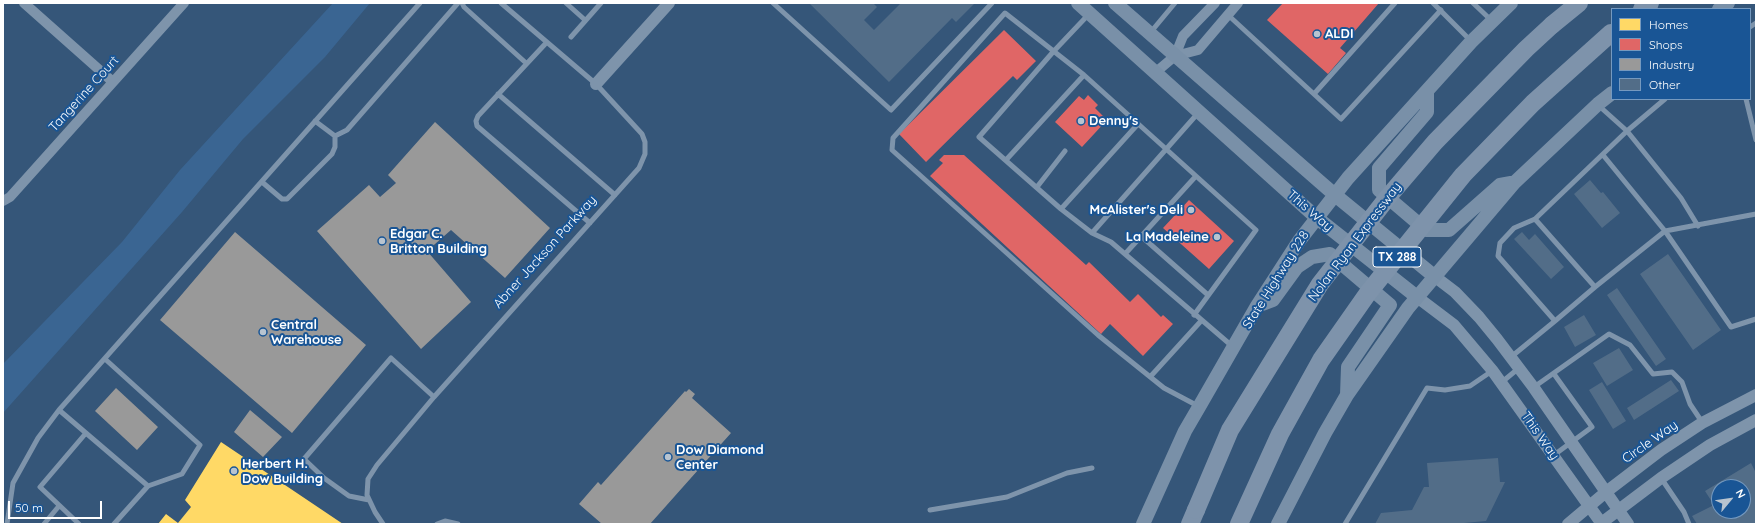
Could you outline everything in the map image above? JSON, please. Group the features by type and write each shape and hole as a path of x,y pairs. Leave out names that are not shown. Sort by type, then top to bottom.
{"highway":[{"name":"Nolan Ryan Expressway","path":"1193,517 1230,430 1320,284 1388,197 1435,142 1526,49 1578,3"},
{"name":"TX 288","path":"1239,524 1280,434 1321,360 1368,293 1463,175 1533,103 1611,34"}],"main road":[{"name":"This Way","path":"1078,3 1317,218 1417,297"},
{"name":"This Way","path":"1115,3 1335,195 1434,276"},
{"name":"State Highway 228","path":"1145,519 1185,431 1257,306 1299,241 1348,178 1471,42 1511,3"},
{"path":"1426,92 1427,112 1379,168 1379,190 1426,230 1449,230 1500,185 1514,183"},
{"path":"1278,524 1325,433 1348,395 1417,297 1514,183 1597,105 1611,94"},
{"path":"1257,306 1273,300 1297,267 1312,257 1330,254 1390,304 1348,367 1348,395"}],"street":[{"path":"24,3 113,82"},
{"name":"Tangerine Court","path":"3,201 10,197 184,3"},
{"path":"596,84 669,3"},
{"path":"1175,56 1183,36 1216,3"},
{"path":"1156,72 1175,56 1198,50 1238,3"},
{"name":"This Way","path":"1434,276 1455,292 1479,317 1511,357 1628,524"},
{"name":"This Way","path":"1417,297 1454,325 1502,382 1601,524"},
{"name":"Circle Way","path":"1568,524 1606,492 1661,450 1702,423 1756,394"},
{"path":"1601,524 1661,478 1710,445 1756,420"}],"lane":[{"path":"7,524 13,483 38,438 59,410 420,3"},
{"path":"335,136 347,130 458,3"},
{"path":"462,3 464,7 526,63"},
{"name":"Abner Jackson Parkway","path":"383,524 366,495 368,479 377,465 434,397 615,195 638,168 645,154 645,142 642,134 596,84 501,3"},
{"path":"566,3 585,20"},
{"path":"571,37 601,3"},
{"path":"773,3 891,110 992,3"},
{"path":"1150,34 1175,3"},
{"path":"1314,94 1395,3"},
{"path":"1433,3 1471,42"},
{"path":"1473,3 1492,20"},
{"path":"1228,14 1341,119 1440,10"},
{"path":"1194,315 1256,230 1084,75 1005,13 893,138 892,150 1092,330 1164,388 1199,407"},
{"path":"1090,14 1053,52 979,137 1061,209 1092,233 1111,242 1234,348"},
{"path":"546,42 478,116 476,121 477,126 590,223"},
{"path":"1006,160 1084,75"},
{"path":"498,94 615,195"},
{"path":"1555,321 1498,256 1500,242 1514,228 1535,219 1627,131 1664,100"},
{"path":"1746,100 1756,140"},
{"path":"1597,105 1627,131 1681,198 1698,226"},
{"path":"1092,233 1199,112"},
{"path":"315,121 335,136"},
{"path":"1061,209 1138,124"},
{"path":"262,182 282,199 287,199 332,154 335,147 335,136"},
{"path":"1037,187 1066,151"},
{"path":"1603,155 1665,232 1731,327 1756,319"},
{"path":"1125,254 1196,176"},
{"path":"1511,357 1594,287 1665,232 1756,214"},
{"path":"1535,219 1594,287"},
{"path":"1141,236 1208,295"},
{"path":"1150,377 1201,321"},
{"path":"1534,388 1609,334 1630,345 1654,374 1672,372 1682,382 1690,404 1702,423"},
{"path":"369,500 349,496 324,478 304,459 391,358 434,397"},
{"path":"105,359 200,445 182,474 148,486 114,524"},
{"path":"1502,382 1519,368"},
{"path":"1345,524 1427,388 1445,390 1470,386 1492,370"},
{"path":"1553,456 1592,427 1554,374"},
{"path":"59,410 148,486"},
{"path":"79,524 40,487 86,433"},
{"path":"930,510 1007,497 1067,473 1092,468"},
{"path":"1661,478 1684,512 1689,524"},
{"path":"44,524 59,506"},
{"path":"437,524 445,520 458,524"}],"water":[{"path":"333,3 370,3 325,57 243,139 182,212 3,413 3,364 122,242 180,170"}],"building: Homes":[{"name":"Herbert H. Dow Building","path":"221,442 343,524 158,524 166,514 178,523 191,507 185,500"}],"building: Shops":[{"name":"ALDI","path":"1283,3 1379,3 1340,48 1346,53 1328,74 1267,20"},
{"path":"1004,30 1036,61 1017,80 1013,76 926,162 899,134"},
{"name":"Denny's","path":"1088,95 1098,105 1095,108 1107,120 1082,147 1055,122 1079,96 1084,100"},
{"path":"944,155 964,155 1086,265 1089,262 1130,302 1138,294 1161,317 1163,315 1173,324 1143,356 1110,324 1101,334 930,176 943,163 939,160"},
{"path":"1189,200 1234,241 1209,269 1163,228"}],"building: Industry":[{"name":"Edgar C. Britton Building","path":"435,122 550,228 505,278 451,230 427,251 471,302 421,349 317,231 369,185 380,197 396,183 388,175"},
{"name":"Central Warehouse","path":"235,232 366,345 292,433 160,320"},
{"path":"116,388 158,427 137,450 95,411"},
{"name":"Dow Diamond Center","path":"689,389 695,394 692,398 731,433 650,524 602,524 579,504 598,482 601,485 685,391 686,392"},
{"path":"250,410 282,437 263,457 234,432"}],"building: Other":[{"path":"809,3 873,3 877,7 864,20 874,30 901,3 975,3 956,22 952,18 889,82"},
{"path":"1590,180 1601,193 1603,192 1620,213 1602,228 1574,194"},
{"path":"1522,232 1529,240 1535,234 1564,267 1551,279 1514,239"},
{"path":"1668,254 1721,330 1693,350 1640,274"},
{"path":"1617,288 1666,359 1656,366 1607,295"},
{"path":"1584,315 1596,335 1575,347 1564,327"},
{"path":"1619,348 1633,370 1607,386 1593,363"},
{"path":"1671,380 1679,391 1634,420 1627,408"},
{"path":"1602,382 1626,421 1613,429 1589,390"},
{"path":"1498,458 1500,482 1505,482 1486,521 1453,524 1375,524 1381,513 1412,510 1424,487 1429,487 1427,463"},
{"path":"1751,463 1756,473 1756,524 1697,524 1692,516 1711,506 1711,519 1751,519 1751,479 1725,479"},
{"path":"1711,487 1711,500 1705,491"}],"place":[{"name":"ALDI","path":"1317,34"},
{"name":"Denny's","path":"1081,121"},
{"name":"McAlister's Deli","path":"1191,210"},
{"name":"La Madeleine","path":"1217,237"},
{"name":"Edgar C. Britton Building","path":"382,241"},
{"name":"Central Warehouse","path":"263,332"},
{"name":"Dow Diamond Center","path":"668,457"},
{"name":"Herbert H. Dow Building","path":"234,471"}]}
